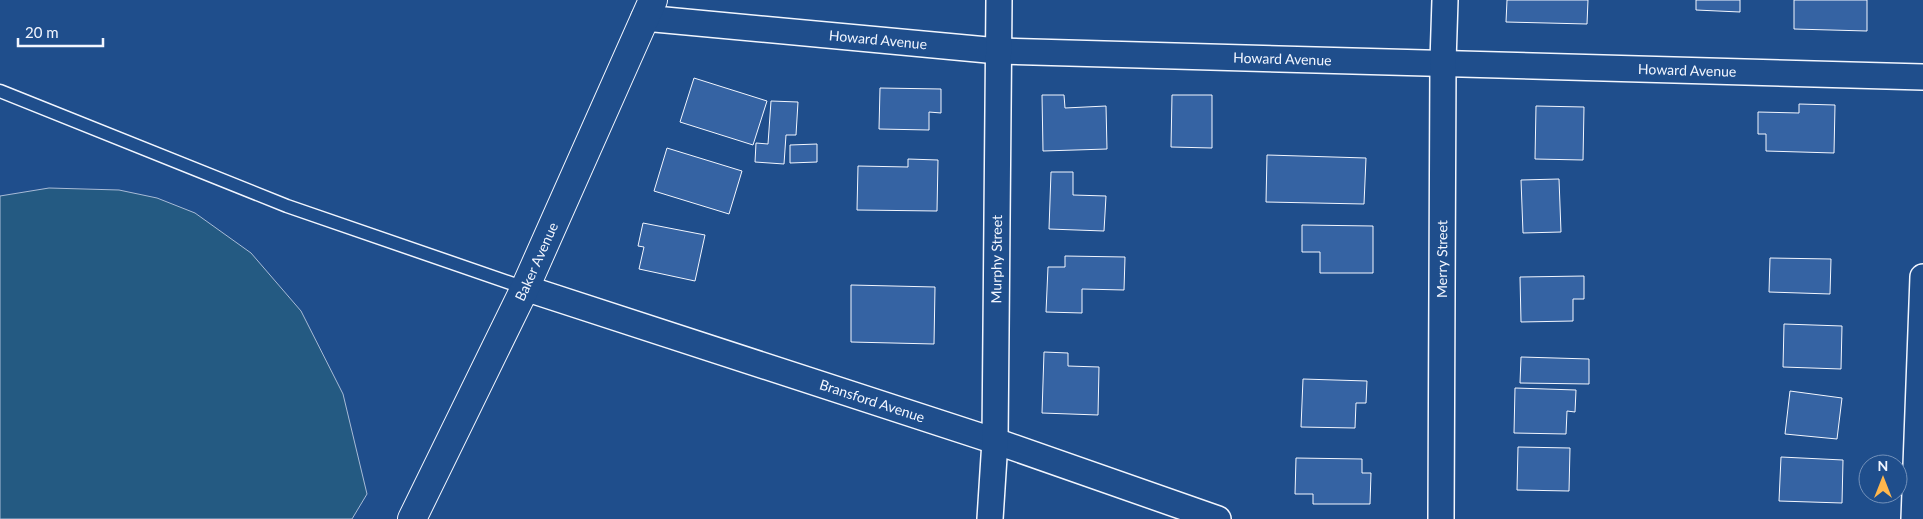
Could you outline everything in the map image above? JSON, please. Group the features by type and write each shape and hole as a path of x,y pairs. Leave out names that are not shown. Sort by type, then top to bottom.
{"street":[{"name":"Murphy Street","path":"990,519 994,441 999,0"},
{"name":"Merry Street","path":"1441,519 1443,62 1445,0"},
{"name":"Howard Avenue","path":"649,9 998,51 1443,62 1923,77"},
{"name":"Baker Avenue","path":"412,519 525,288 649,9"},
{"path":"1914,519 1923,277"},
{"name":"Bransford Avenue","path":"525,288 994,441 1218,519"}],"lane":[{"path":"1,95 286,206 525,288"}],"shaded area":[{"path":"49,188 119,190 157,198 195,213 251,253 301,311 343,394 367,494 352,519 0,519 0,196"}],"building":[{"path":"1507,0 1588,0 1587,24 1506,22"},
{"path":"1696,0 1740,0 1740,12 1696,10"},
{"path":"1794,0 1867,0 1867,31 1794,29"},
{"path":"694,78 767,101 753,145 680,122"},
{"path":"880,88 941,89 941,113 929,112 929,130 879,129"},
{"path":"1042,95 1064,95 1065,108 1106,106 1107,149 1043,151"},
{"path":"1172,95 1212,95 1212,148 1171,147"},
{"path":"771,101 798,102 796,135 786,135 784,164 755,162 756,143 768,144"},
{"path":"1799,104 1835,105 1834,153 1766,151 1766,134 1758,134 1758,112 1799,113"},
{"path":"1536,106 1584,107 1583,160 1535,159"},
{"path":"817,144 817,162 790,163 790,145"},
{"path":"667,148 742,171 729,214 654,191"},
{"path":"1267,155 1366,158 1364,204 1266,202"},
{"path":"908,159 938,160 937,211 857,210 858,166 908,167"},
{"path":"1051,172 1073,172 1073,195 1106,196 1104,231 1049,229"},
{"path":"1559,179 1561,232 1523,233 1521,180"},
{"path":"643,223 705,235 695,281 639,269 644,247 638,246"},
{"path":"1302,225 1373,226 1373,273 1320,273 1320,252 1302,252"},
{"path":"1065,256 1125,257 1124,290 1082,289 1082,313 1046,312 1048,267 1065,267"},
{"path":"1770,258 1831,259 1830,294 1769,292"},
{"path":"1584,276 1584,299 1573,299 1573,321 1521,322 1520,277"},
{"path":"851,285 935,287 934,344 851,342"},
{"path":"1784,324 1842,326 1841,369 1783,367"},
{"path":"1044,352 1068,353 1068,366 1099,367 1098,415 1042,413"},
{"path":"1521,357 1589,359 1589,384 1520,383"},
{"path":"1303,379 1367,381 1366,403 1356,403 1355,428 1301,427"},
{"path":"1515,388 1576,390 1575,412 1567,411 1566,434 1514,433"},
{"path":"1790,391 1842,398 1837,439 1785,434"},
{"path":"1518,447 1570,448 1569,491 1517,490"},
{"path":"1781,457 1843,460 1842,503 1779,501"},
{"path":"1296,458 1362,459 1362,473 1371,473 1370,504 1313,504 1313,494 1295,494"}]}
